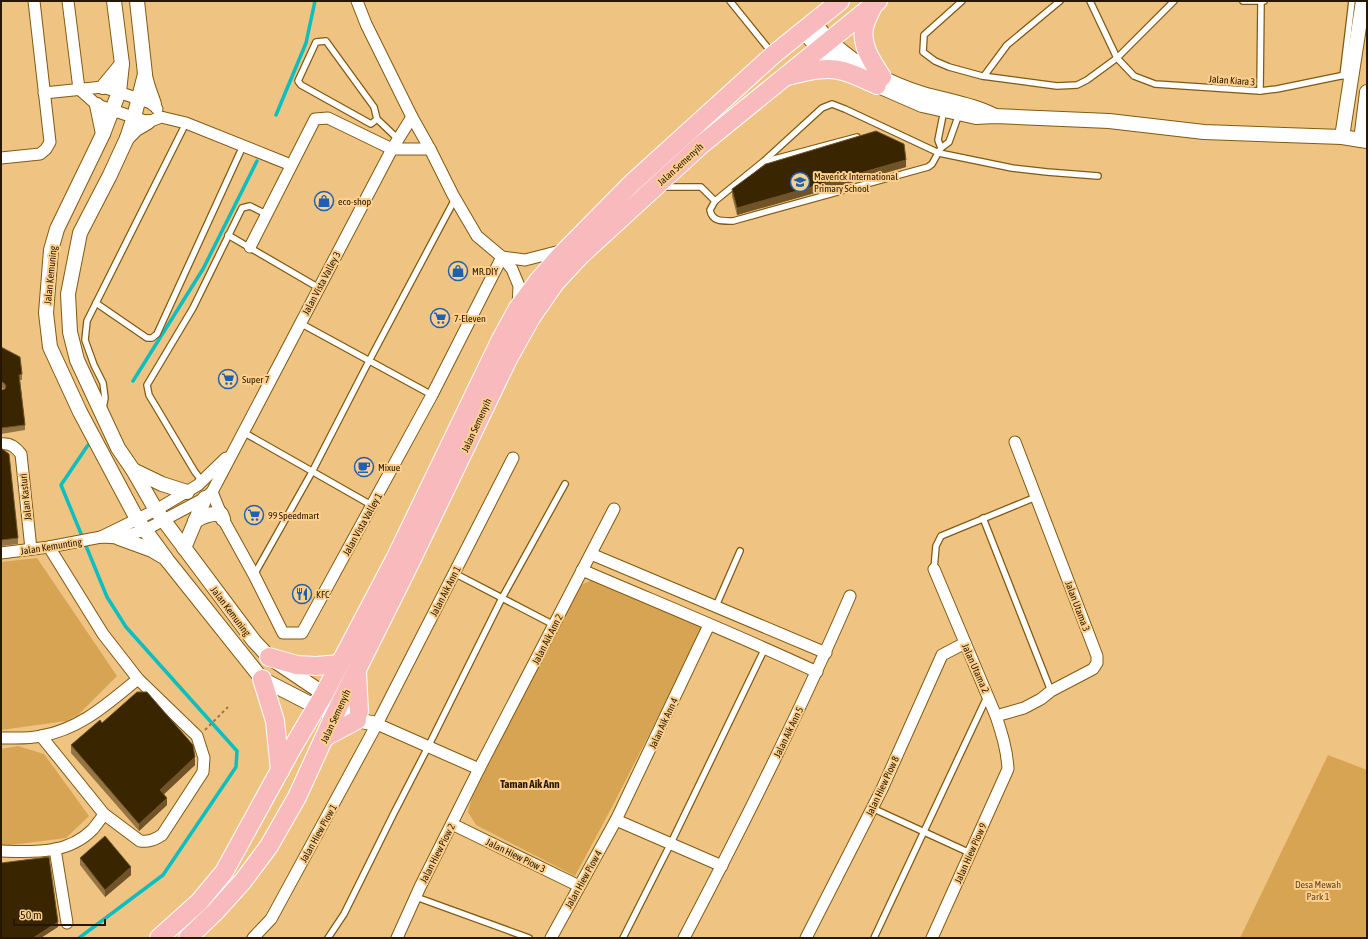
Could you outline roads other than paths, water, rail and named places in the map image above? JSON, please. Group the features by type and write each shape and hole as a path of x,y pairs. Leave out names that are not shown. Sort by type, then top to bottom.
{"main road":[{"name":"Jalan Semenyih","path":"158,938 199,902 224,872 280,770 321,701 395,559 501,339 518,308 545,272 631,184 773,55 840,1"},
{"name":"Jalan Semenyih","path":"188,938 216,912 243,881 268,846 297,797 337,709 414,556 508,359 532,316 555,283 581,255 701,145 876,3"},
{"path":"876,3 864,26 864,44 880,81"},
{"path":"784,77 830,69 880,81"},
{"path":"269,657 297,665 316,666 340,664"},
{"path":"325,737 358,716 357,670"},
{"path":"262,679 275,721 280,770"}],"street":[{"path":"1,158 40,154 50,142 34,1"},
{"path":"68,1 79,89 97,105 134,117 186,123 291,166"},
{"name":"Jalan Kemuning","path":"114,1 122,64 119,92 103,134 56,229 51,250 46,313 50,347 80,412 137,519 145,530 262,679 321,701"},
{"name":"Jalan Kemuning","path":"137,1 145,74 127,138 80,233 68,294 70,332 77,360 118,448 160,515 254,641 269,657 321,701"},
{"path":"356,1 412,117 477,236 512,269 519,286 518,308"},
{"path":"1342,137 1348,74 1363,1"},
{"path":"809,26 824,44 855,61 880,81 922,105 976,117 995,116 1109,121 1204,132 1342,137 1364,141 1367,92"},
{"path":"103,87 122,64"},
{"path":"145,74 154,104 155,119"},
{"path":"880,81 890,82 922,93 978,108 995,116"},
{"path":"44,93 103,87 154,104"},
{"path":"97,105 103,134"},
{"name":"Jalan Vista Valley 3","path":"209,495 392,149 412,117"},
{"path":"250,247 315,120 328,118 392,149 430,149"},
{"path":"127,138 136,130 155,119"},
{"path":"502,258 525,260 567,249"},
{"name":"Jalan Vista Valley 1","path":"209,495 254,575 282,633 302,633 373,506 502,258"},
{"name":"Jalan Utama 3","path":"996,716 1024,708 1041,700 1051,690 1093,669 1097,663 1097,656 1015,442"},
{"name":"Jalan Kasturi","path":"1,444 15,447 21,454 31,549"},
{"name":"Jalan Vista Valley 3","path":"160,515 202,481 233,451"},
{"name":"Jalan Aik Ann 1","path":"377,724 513,458"},
{"path":"133,470 162,484 187,492"},
{"path":"96,538 137,519 160,515 209,495"},
{"path":"184,548 195,521 209,495"},
{"name":"Jalan Aik Ann 2","path":"479,769 614,509"},
{"path":"195,521 211,514 221,514 223,519"},
{"path":"96,538 120,538 145,530 160,515"},
{"name":"Jalan Kemunting","path":"1,553 71,544 96,538"},
{"path":"120,538 152,550 168,560"},
{"path":"41,736 104,814 140,842 153,841 162,835 203,772 204,758 197,736 138,679 103,634 49,547"},
{"path":"591,554 826,653"},
{"name":"Jalan Utama 2","path":"934,569 996,716 1004,741 1008,769"},
{"path":"582,570 765,648 817,672"},
{"name":"Jalan Aik Ann 5","path":"684,938 722,866 817,672 850,596"},
{"name":"Jalan Aik Ann 4","path":"616,820 709,625"},
{"name":"Jalan Hiew Piow 8","path":"806,938 872,808 942,655 964,643"},
{"path":"1,738 41,736 68,728 90,717 138,679"},
{"path":"321,701 479,769"},
{"name":"Jalan Hiew Piow 1","path":"253,938 271,919 377,724"},
{"name":"Jalan Hiew Piow 2","path":"397,938 479,769"},
{"name":"Jalan Hiew Piow 9","path":"932,938 1008,769"},
{"path":"1,851 44,852 74,843 92,830 104,814"},
{"path":"616,820 670,845 722,866"},
{"name":"Jalan Hiew Piow 4","path":"551,938 616,820"},
{"name":"Jalan Hiew Piow 3","path":"452,824 579,886"},
{"path":"54,849 67,922"}],"lane":[{"path":"730,1 773,55"},
{"path":"962,1 924,35 923,52 935,61 949,68 984,76 1057,86 1077,85 1087,80 1117,58 1174,1"},
{"path":"984,76 1007,45 1060,1"},
{"name":"Jalan Kiara 3","path":"1090,1 1117,58 1134,76 1155,84 1260,91 1348,74"},
{"path":"1243,1 1263,1 1260,91"},
{"path":"1348,74 1352,1"},
{"path":"377,119 371,124 301,85 298,81 316,42 326,41 374,107 377,119 398,139"},
{"path":"958,114 949,142 940,151 932,164 928,167 733,221 716,219 711,214 710,210 715,201 764,161 822,108 832,104 845,108 888,129 940,151 1012,168 1098,176"},
{"path":"940,151 938,140 944,110"},
{"path":"102,415 105,398 103,383 94,365 85,340 87,320 186,123"},
{"path":"880,131 888,129"},
{"path":"764,161 865,135"},
{"path":"96,303 147,338 152,338 157,334 243,146"},
{"path":"654,187 701,187 715,201"},
{"path":"254,575 312,472 455,198"},
{"path":"202,481 149,396 147,385 193,308 242,208 250,206 266,214"},
{"path":"228,235 319,288"},
{"path":"300,323 432,395"},
{"path":"243,432 373,506"},
{"path":"328,938 344,914 502,598 565,484"},
{"path":"934,569 936,546 942,536 1036,497"},
{"path":"983,518 1051,690"},
{"path":"716,606 740,551"},
{"path":"454,573 554,625"},
{"path":"622,938 670,845 765,648"},
{"path":"874,938 988,695"},
{"path":"872,808 970,853"},
{"path":"416,897 529,938"}],"waterway":[{"path":"276,115 306,43 315,1"},
{"path":"133,381 203,269 257,161"},
{"path":"79,938 163,875 236,767 237,751 126,627 107,597 61,485 88,445"}],"place":[{"name":"Maverick International Primary School","path":"800,182"},
{"name":"eco-shop","path":"324,201"},
{"name":"MR.DIY","path":"458,271"},
{"name":"7-Eleven","path":"440,318"},
{"name":"Super 7","path":"228,379"},
{"name":"Mixue","path":"364,467"},
{"name":"99 Speedmart","path":"254,515"},
{"name":"KFC","path":"302,594"}],"district":[{"name":"Taman Aik Ann","path":"530,784"}],"park label":[{"name":"Desa Mewah Park 1","path":"1318,890"}]}
